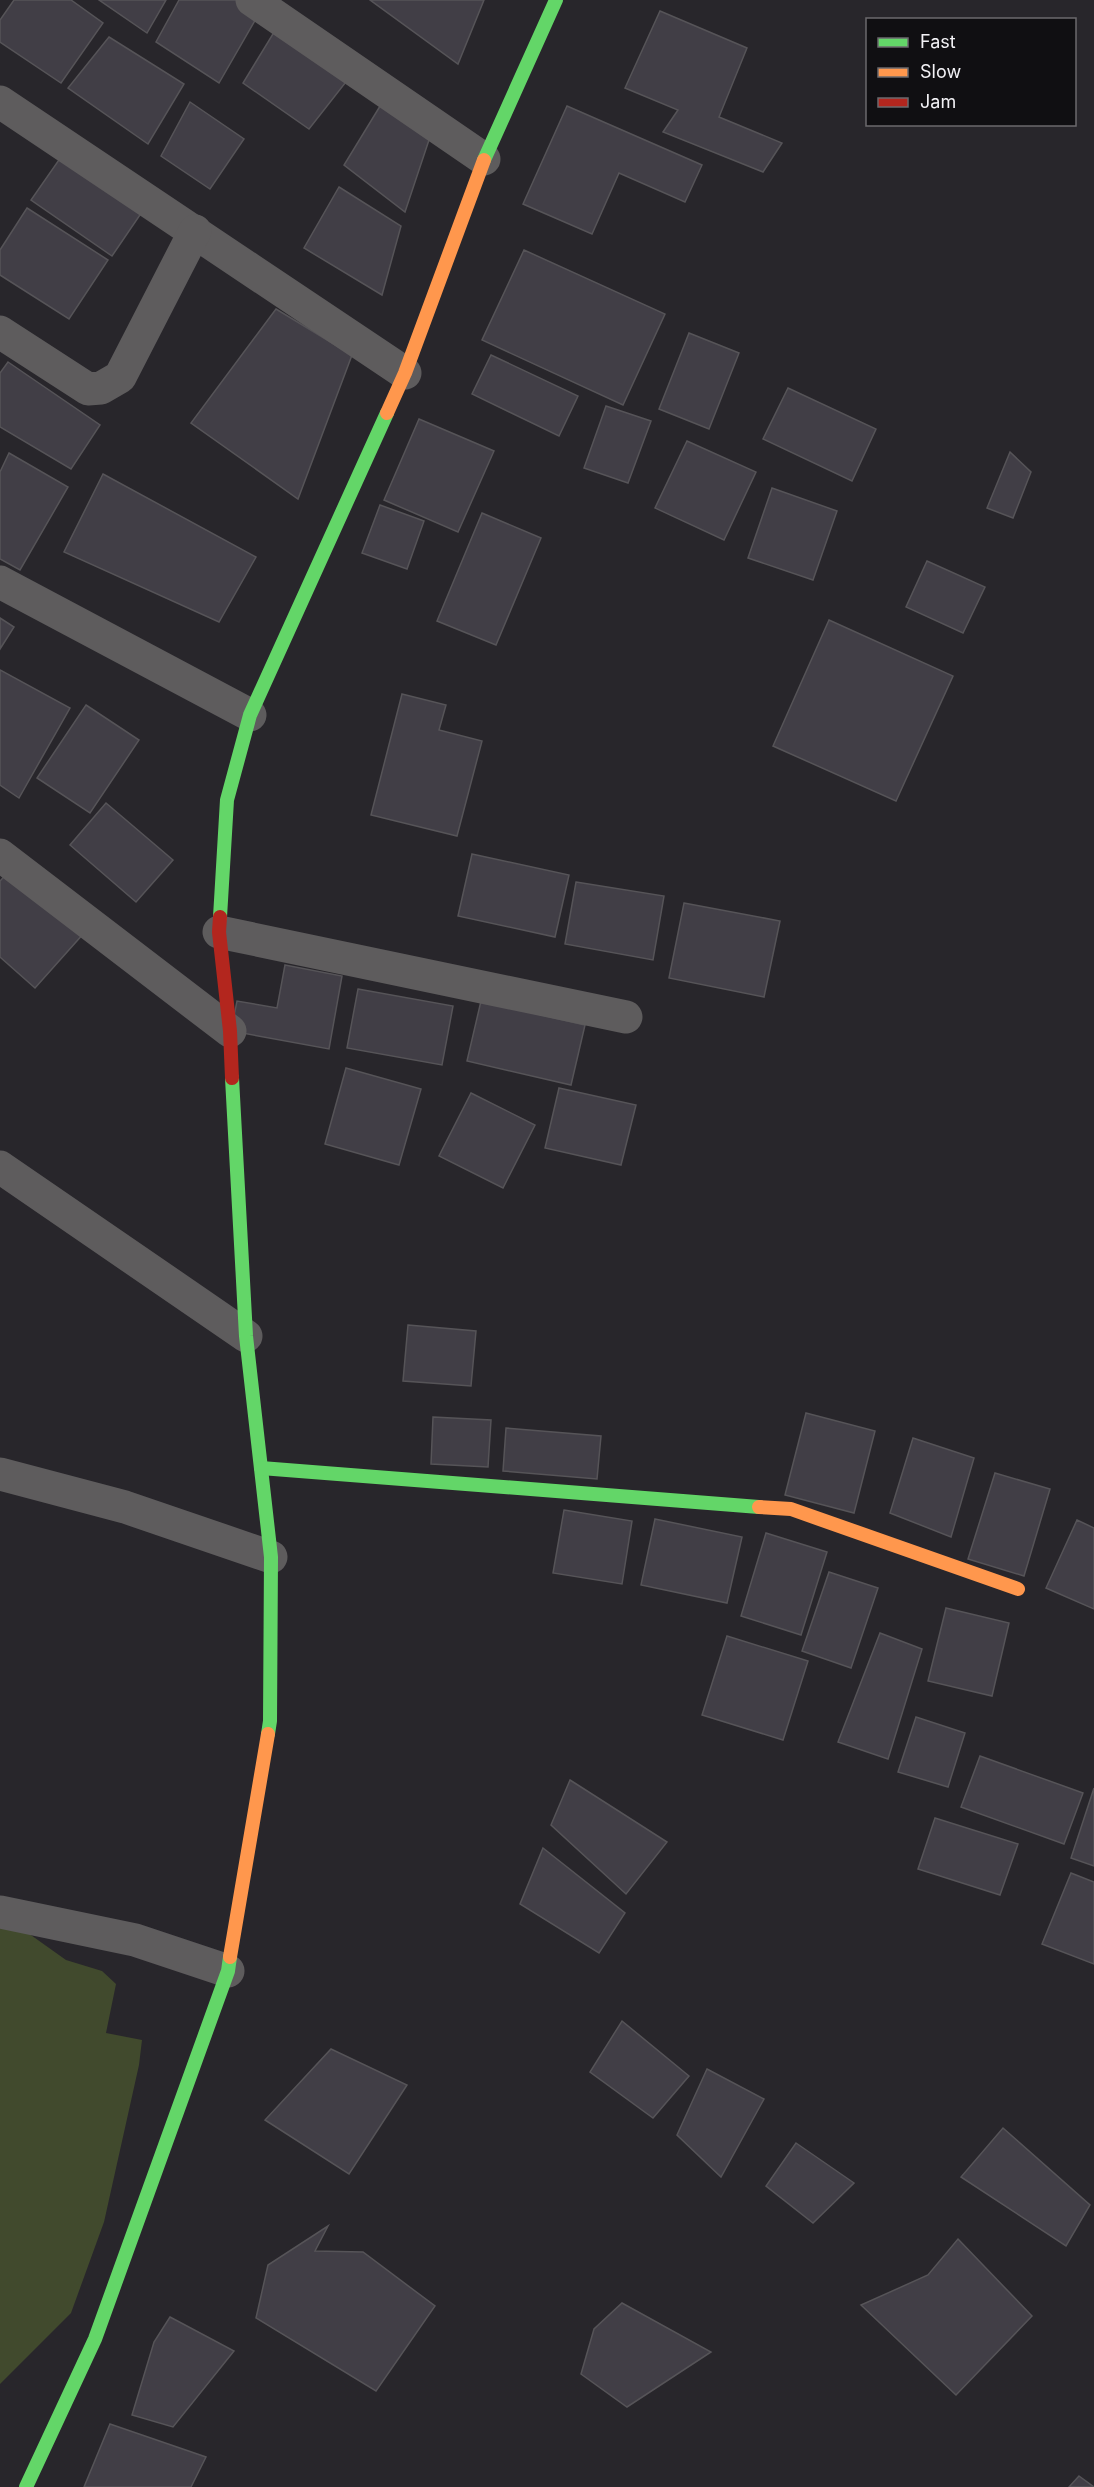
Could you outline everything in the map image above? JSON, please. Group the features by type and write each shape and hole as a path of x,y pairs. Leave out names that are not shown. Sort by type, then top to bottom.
{"street":[{"path":"252,0 484,159"},
{"path":"26,2487 95,2339 228,1971 270,1721 271,1557 246,1336 230,1031 219,932 227,800 250,715 405,373 484,159 556,0"},
{"path":"0,102 405,373"},
{"path":"0,332 88,389 101,388 120,377 195,231"},
{"path":"0,582 250,715"},
{"path":"0,855 230,1031"},
{"path":"219,932 626,1017"},
{"path":"0,1167 246,1336"},
{"path":"261,1468 791,1509 1018,1589"},
{"path":"0,1474 125,1507 271,1557"},
{"path":"0,1911 135,1940 228,1971"}],"green space":[{"path":"0,1926 28,1933 66,1960 102,1971 116,1984 106,2033 142,2040 139,2065 104,2222 71,2313 0,2384"}],"building":[{"path":"14,0 71,0 103,23 61,83 0,42 0,20"},
{"path":"99,0 166,0 147,33"},
{"path":"179,0 244,0 261,10 219,83 156,42"},
{"path":"370,0 484,0 458,64"},
{"path":"660,11 747,48 719,117 782,143 763,172 663,132 678,110 625,88"},
{"path":"279,24 353,73 309,129 243,83"},
{"path":"109,37 184,84 148,144 68,88"},
{"path":"385,98 430,137 405,212 344,165"},
{"path":"190,102 244,139 210,189 161,156"},
{"path":"567,106 702,165 685,202 619,173 592,234 523,204"},
{"path":"61,157 142,212 112,256 31,200"},
{"path":"339,187 401,226 382,295 304,248"},
{"path":"27,208 108,260 69,319 0,275 0,250"},
{"path":"524,250 665,314 623,405 482,340"},
{"path":"276,309 352,355 298,499 191,423"},
{"path":"689,333 739,353 709,429 659,409"},
{"path":"491,355 578,396 559,436 472,394"},
{"path":"8,362 100,425 71,469 0,427 0,373"},
{"path":"788,388 876,429 852,481 763,439"},
{"path":"606,406 651,421 628,483 584,468"},
{"path":"419,419 494,451 458,532 384,500"},
{"path":"687,441 756,472 724,540 655,508"},
{"path":"1010,452 1031,472 1013,518 987,508"},
{"path":"9,453 68,487 20,570 0,559 0,472"},
{"path":"103,474 256,557 219,622 64,552"},
{"path":"772,488 837,511 813,580 748,558"},
{"path":"380,505 424,521 407,569 362,553"},
{"path":"482,513 541,538 496,645 437,621"},
{"path":"927,561 985,587 963,633 906,607"},
{"path":"0,618 14,627 0,649"},
{"path":"829,620 953,676 896,801 773,746"},
{"path":"0,670 70,708 19,798 0,785"},
{"path":"402,694 446,705 439,730 482,741 457,836 371,815"},
{"path":"86,705 139,740 90,813 37,778"},
{"path":"106,803 173,860 136,902 70,845"},
{"path":"472,854 569,875 555,937 458,916"},
{"path":"11,869 84,933 35,988 0,957 0,881"},
{"path":"576,882 664,896 653,960 565,944"},
{"path":"684,903 780,921 764,997 669,978"},
{"path":"285,965 342,976 329,1049 231,1031 237,1001 277,1008"},
{"path":"358,989 453,1006 442,1065 347,1048"},
{"path":"481,1001 585,1025 571,1085 467,1061"},
{"path":"346,1068 421,1089 399,1165 325,1144"},
{"path":"559,1088 636,1105 621,1165 545,1148"},
{"path":"471,1093 535,1125 503,1188 439,1156"},
{"path":"408,1325 476,1331 471,1386 403,1381"},
{"path":"806,1413 875,1431 854,1513 785,1495"},
{"path":"433,1417 491,1420 488,1467 431,1464"},
{"path":"506,1428 601,1436 597,1479 503,1471"},
{"path":"913,1438 974,1458 951,1537 890,1513"},
{"path":"995,1473 1050,1489 1024,1576 968,1559"},
{"path":"564,1510 632,1521 622,1584 553,1573"},
{"path":"655,1519 742,1537 727,1603 641,1585"},
{"path":"1077,1520 1094,1528 1094,1609 1046,1588"},
{"path":"766,1533 827,1552 801,1635 741,1616"},
{"path":"829,1572 878,1588 851,1668 802,1651"},
{"path":"946,1608 1009,1623 992,1696 928,1681"},
{"path":"880,1633 922,1649 888,1759 838,1742"},
{"path":"727,1636 808,1661 783,1740 702,1715"},
{"path":"916,1717 965,1733 948,1787 898,1772"},
{"path":"980,1756 1083,1793 1064,1844 961,1807"},
{"path":"570,1780 667,1842 626,1894 551,1825"},
{"path":"1094,1788 1094,1866 1071,1858"},
{"path":"935,1818 1018,1844 1000,1895 918,1869"},
{"path":"543,1848 625,1913 599,1953 520,1904"},
{"path":"1071,1873 1094,1882 1094,1964 1042,1944"},
{"path":"622,2021 689,2076 653,2118 590,2072"},
{"path":"331,2049 407,2085 349,2174 265,2120"},
{"path":"707,2069 764,2099 721,2177 677,2135"},
{"path":"1003,2128 1090,2205 1066,2246 961,2177"},
{"path":"796,2143 854,2183 813,2223 766,2186"},
{"path":"328,2226 315,2251 363,2252 435,2306 376,2391 256,2318 268,2265"},
{"path":"958,2239 1032,2316 956,2395 861,2305 928,2275"},
{"path":"622,2303 711,2352 627,2407 581,2374 594,2329"},
{"path":"170,2317 234,2351 173,2427 132,2415 154,2342"},
{"path":"110,2424 206,2457 191,2487 84,2487"},
{"path":"1079,2476 1094,2487 1069,2487"}],"traffic: fast":[{"path":"484,160 556,0"},
{"path":"220,917 227,800 250,715 387,413"},
{"path":"232,1078 246,1336 271,1557 268,1734"},
{"path":"261,1468 759,1507"},
{"path":"26,2487 95,2339 228,1971 230,1957"}],"traffic: slow":[{"path":"387,413 405,373 484,160"},
{"path":"759,1507 791,1509 1018,1589"},
{"path":"230,1957 268,1734"}],"traffic: jam":[{"path":"220,917 219,932 230,1031 232,1078"}]}
